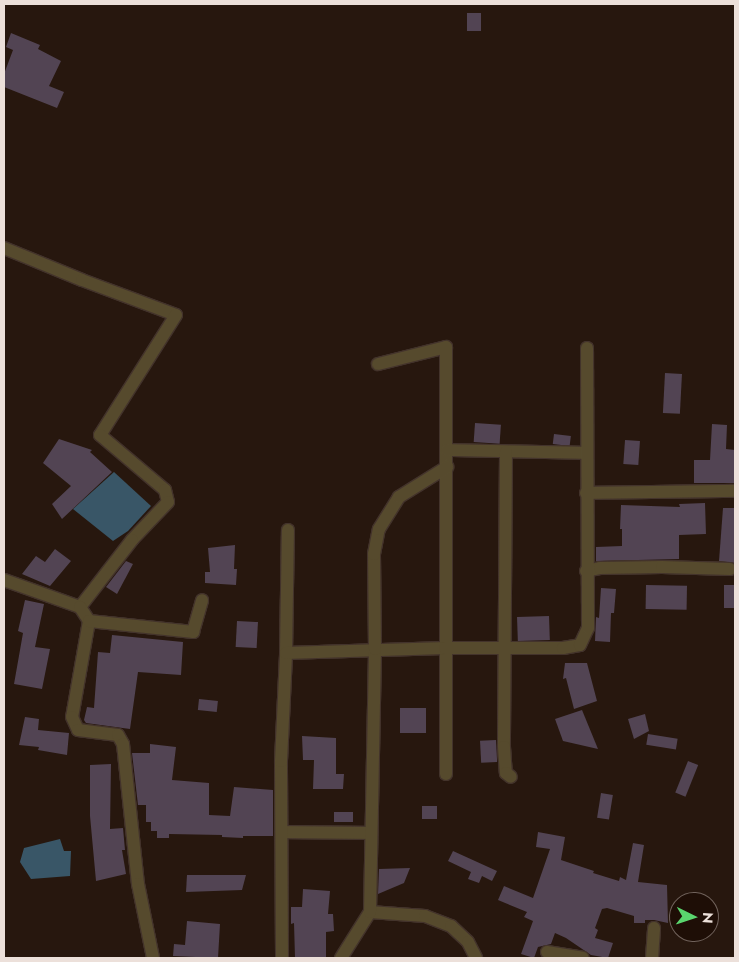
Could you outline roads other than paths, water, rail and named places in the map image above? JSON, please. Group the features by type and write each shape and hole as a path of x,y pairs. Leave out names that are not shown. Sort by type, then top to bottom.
{"street":[{"path":"4,248 82,280 176,315 100,435 165,490 168,502 132,540 80,607"},
{"path":"378,364 446,347 448,450 445,648 446,774"},
{"path":"286,653 376,649 563,648 580,644 588,628 586,572 587,348"},
{"path":"448,450 586,453"},
{"path":"506,452 504,747 506,773 511,777"},
{"path":"341,958 370,912 376,649 374,554 379,530 398,497 447,467"},
{"path":"586,493 735,491"},
{"path":"282,958 281,761 286,653 288,530"},
{"path":"586,572 600,568 730,569"},
{"path":"4,580 80,607 89,621 72,717 78,730 118,735 123,744 138,884 153,958"},
{"path":"89,621 193,632 202,600"},
{"path":"282,832 371,833"},
{"path":"370,912 425,916 451,926 468,942 476,958"},
{"path":"652,958 654,928"},
{"path":"547,952 582,958"}],"water":[{"path":"114,472 151,506 128,531 113,541 73,509"},
{"path":"60,839 64,851 71,851 70,876 31,879 20,862 24,848"}]}
